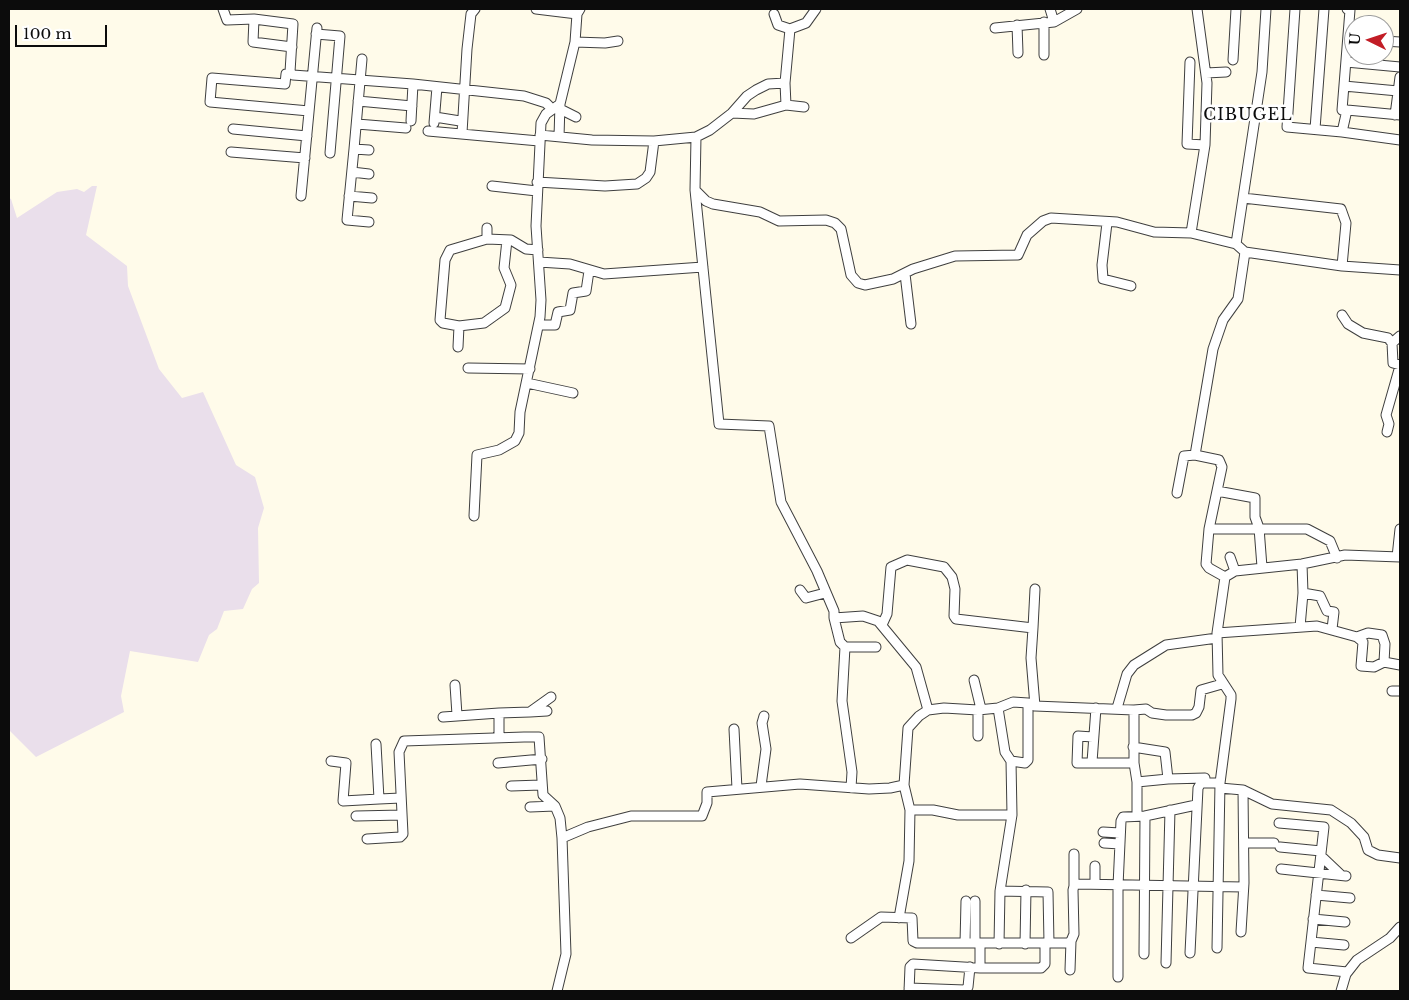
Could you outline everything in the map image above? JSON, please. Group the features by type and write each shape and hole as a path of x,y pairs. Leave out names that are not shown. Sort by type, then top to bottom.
{"street":[{"path":"223,9 227,20 254,19 292,23 290,74"},
{"path":"536,9 578,12 575,42 557,107 558,137"},
{"path":"774,14 778,25 790,30 806,23 816,9"},
{"path":"1044,55 1050,9"},
{"path":"995,28 1049,22 1076,9"},
{"path":"1191,233 1205,146 1206,73 1197,9"},
{"path":"1233,60 1236,9"},
{"path":"1236,244 1262,72 1266,9"},
{"path":"1295,9 1287,127 1400,140"},
{"path":"1315,129 1324,9"},
{"path":"462,133 471,10"},
{"path":"254,19 252,42 292,47"},
{"path":"1017,25 1018,53"},
{"path":"786,105 785,82 790,30"},
{"path":"301,196 316,31 340,36 330,153"},
{"path":"575,42 618,41"},
{"path":"362,59 347,220 369,222"},
{"path":"1190,62 1187,144 1205,146"},
{"path":"1346,65 1342,110 1398,115 1400,76"},
{"path":"1378,65 1400,67"},
{"path":"1206,73 1226,72"},
{"path":"310,111 210,102 212,78 285,84 286,74 290,74 437,86 524,96 546,102 576,117"},
{"path":"428,131 592,140 654,141 696,137 710,130 732,113 756,90 768,84 785,82"},
{"path":"357,124 408,124 412,106 413,84"},
{"path":"437,86 435,120 460,121"},
{"path":"1344,86 1398,91"},
{"path":"358,101 412,106"},
{"path":"732,113 754,114 786,105 804,107"},
{"path":"474,516 477,455 499,450 515,441 518,436 520,412 539,325 541,300 537,186 540,138 543,117 557,107"},
{"path":"1342,132 1347,110"},
{"path":"233,129 307,136"},
{"path":"696,137 695,190 719,424 769,426 781,502 817,571 834,610 840,642 845,646 876,647"},
{"path":"492,186 605,186 637,184 646,178 650,172 654,141"},
{"path":"354,149 369,150"},
{"path":"231,152 305,158"},
{"path":"352,172 369,174"},
{"path":"695,190 706,201 713,204 760,212 779,221 826,220 835,224 841,229 850,272 858,283 876,283 955,256 1018,255 1027,235 1042,221 1050,218 1107,223 1117,222 1154,232 1191,233 1236,244 1245,252 1342,266 1400,270"},
{"path":"349,196 372,198"},
{"path":"1243,198 1341,209 1346,223 1342,266"},
{"path":"1107,223 1102,265 1103,279 1131,286"},
{"path":"487,228 487,239"},
{"path":"507,240 504,268 511,285 505,308 484,324 460,326 443,323 440,320 445,260 450,250 487,239 507,240 513,241 526,249 538,250"},
{"path":"1195,455 1213,349 1224,320 1238,299 1245,252"},
{"path":"540,262 570,264 604,274 703,267"},
{"path":"539,325 555,326 558,312 570,310 573,293 586,291 589,271"},
{"path":"905,274 911,324"},
{"path":"1342,315 1348,324 1356,329 1374,336 1388,338 1392,343 1393,363 1400,366 1386,415 1390,424 1387,432"},
{"path":"458,347 460,326"},
{"path":"1392,343 1400,336"},
{"path":"468,368 530,368"},
{"path":"527,383 573,392"},
{"path":"1176,493 1184,456 1195,455 1219,460 1222,467 1209,529 1206,564 1209,568 1225,577"},
{"path":"1217,491 1255,498 1255,516 1259,528 1262,567"},
{"path":"1209,529 1248,530 1259,528 1306,530 1330,541 1337,558"},
{"path":"1225,577 1235,571 1302,564 1345,555 1399,556 1400,530"},
{"path":"1230,557 1235,571"},
{"path":"882,625 887,614 891,567 907,560 944,567 949,571 955,589 954,616 956,619 1033,628"},
{"path":"1300,627 1303,593 1302,564"},
{"path":"1216,948 1220,783 1231,699 1229,691 1222,684 1218,675 1217,635 1225,577"},
{"path":"1011,761 1024,763 1028,760 1035,589"},
{"path":"800,590 806,598 825,593"},
{"path":"1303,593 1320,596 1327,611 1334,612 1332,629"},
{"path":"834,618 872,618 882,625 916,667 928,710"},
{"path":"1117,708 1127,674 1134,665 1166,645 1217,635 1300,627 1332,629 1357,637 1362,642 1360,666 1374,667 1384,662 1400,665"},
{"path":"1357,637 1368,633 1382,635 1385,644 1384,662"},
{"path":"845,646 842,701 852,772 851,788"},
{"path":"974,680 980,710 978,736"},
{"path":"899,918 908,861 910,810 904,785 908,728 928,710 944,708 980,710 998,708 1013,702 1134,710 1146,709 1152,713 1166,715 1192,715 1196,713 1199,707 1201,690 1222,684"},
{"path":"455,685 457,715"},
{"path":"530,712 551,697"},
{"path":"998,708 1005,752 1011,761 1012,815 1000,891 999,944"},
{"path":"1092,762 1096,708"},
{"path":"1134,710 1133,748 1141,816 1145,885 1144,954"},
{"path":"443,717 547,711"},
{"path":"498,713 499,738"},
{"path":"761,786 766,749 762,723 764,716"},
{"path":"734,729 737,788"},
{"path":"1093,736 1078,736 1077,762 1134,763"},
{"path":"367,840 400,837 403,831 399,752 404,741 539,737 543,795 555,806 560,818 562,838 566,954 557,991"},
{"path":"376,744 379,799"},
{"path":"1133,748 1165,752 1168,779"},
{"path":"498,763 542,759"},
{"path":"331,761 346,763 343,801 401,798"},
{"path":"1138,782 1168,779 1220,783 1243,790 1272,804 1331,810 1351,823 1364,837 1368,850 1378,855 1400,858"},
{"path":"1190,954 1198,783 1220,783"},
{"path":"562,838 588,827 631,816 702,816 707,803 707,792 800,784 851,788 890,788 904,785"},
{"path":"511,786 541,785"},
{"path":"1241,932 1244,843 1243,790"},
{"path":"1118,976 1118,886 1121,818 1196,805"},
{"path":"530,807 555,806"},
{"path":"910,810 933,810 958,815 1012,815"},
{"path":"1166,963 1170,810"},
{"path":"356,816 402,815"},
{"path":"1279,822 1324,827 1308,968 1348,972"},
{"path":"1103,832 1120,833"},
{"path":"1244,843 1277,845 1321,854 1344,875 1281,869"},
{"path":"1104,844 1120,844"},
{"path":"1070,970 1071,941 1074,934 1074,854"},
{"path":"1095,866 1095,884"},
{"path":"1074,886 1095,884 1118,886 1243,887"},
{"path":"1025,944 1026,890"},
{"path":"970,967 968,987 958,991 909,990 912,964 970,967 980,968 1041,968 1045,964 1049,893 1046,890 1000,891"},
{"path":"1316,895 1350,898"},
{"path":"965,943 971,901 980,968"},
{"path":"852,938 881,917 912,918 913,941 917,943 1025,944 1071,941"},
{"path":"1314,919 1345,922"},
{"path":"1341,991 1348,972 1357,960 1390,938 1400,927"},
{"path":"1311,942 1344,945"}],"shaded area":[{"path":"92,186 97,186 86,235 127,266 128,286 159,369 182,398 203,392 236,465 255,477 264,508 258,528 259,583 252,589 243,609 224,611 217,629 209,635 198,662 130,651 121,696 124,712 36,757 9,730 9,198 17,218 57,192 77,189 84,192"}],"district":[{"name":"CIBUGEL","path":"1248,115"}]}
